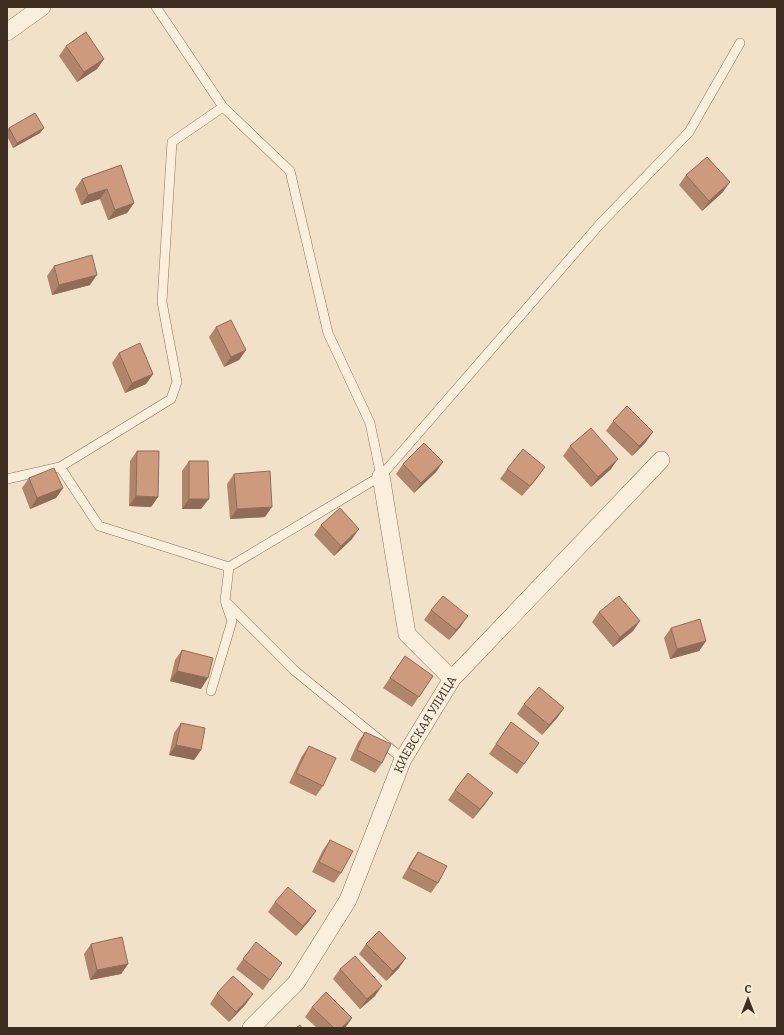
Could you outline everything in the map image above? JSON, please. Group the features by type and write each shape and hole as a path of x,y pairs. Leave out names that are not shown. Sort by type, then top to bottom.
{"street":[{"path":"7,32 42,7"},
{"name":"КИЕВСКАЯ УЛИЦА","path":"251,1028 296,983 348,900 403,759 452,679 661,460"},
{"path":"381,476 407,634 452,679"}],"lane":[{"path":"156,7 222,107 290,171 328,333 370,423 381,476"},
{"path":"60,468 99,526 229,567 381,476 600,224 689,132 740,43"},
{"path":"7,479 60,468 171,399 177,382 162,302 172,142 222,107"},
{"path":"210,691 232,621 224,601 229,567"},
{"path":"224,601 295,671 403,759"}],"building":[{"path":"86,32 104,59 84,72 66,46"},
{"path":"35,113 44,128 17,143 9,128"},
{"path":"707,157 730,182 709,201 686,175"},
{"path":"121,165 134,203 115,210 107,189 88,195 82,179"},
{"path":"92,255 97,275 59,285 54,266"},
{"path":"231,320 246,350 231,357 216,327"},
{"path":"140,343 153,374 132,383 119,353"},
{"path":"627,406 653,432 639,446 613,421"},
{"path":"591,428 618,459 598,477 570,446"},
{"path":"424,443 443,462 421,483 403,464"},
{"path":"523,449 545,467 530,486 507,469"},
{"path":"137,451 159,451 158,497 136,496"},
{"path":"189,461 208,461 209,499 189,499"},
{"path":"54,468 63,488 37,498 29,478"},
{"path":"270,471 272,507 237,509 234,474"},
{"path":"340,508 359,529 341,546 321,525"},
{"path":"443,596 468,616 456,630 431,610"},
{"path":"619,596 640,621 620,637 599,612"},
{"path":"700,619 706,641 677,649 671,628"},
{"path":"182,650 213,658 208,678 177,671"},
{"path":"405,656 433,676 419,697 390,678"},
{"path":"539,687 564,708 549,725 524,704"},
{"path":"511,722 539,743 524,764 496,744"},
{"path":"181,723 205,728 201,750 176,745"},
{"path":"365,732 391,744 382,763 357,750"},
{"path":"309,746 336,758 323,786 296,773"},
{"path":"468,773 493,793 480,809 455,790"},
{"path":"330,840 353,851 341,873 319,862"},
{"path":"418,852 447,866 438,883 409,868"},
{"path":"288,887 316,911 303,926 275,902"},
{"path":"379,931 406,958 393,971 366,944"},
{"path":"122,937 128,964 97,970 91,944"},
{"path":"256,942 282,963 270,980 243,959"},
{"path":"355,956 382,986 367,999 340,969"},
{"path":"233,976 253,994 236,1012 217,993"},
{"path":"326,992 352,1018 341,1028 334,1028 312,1007"}]}
